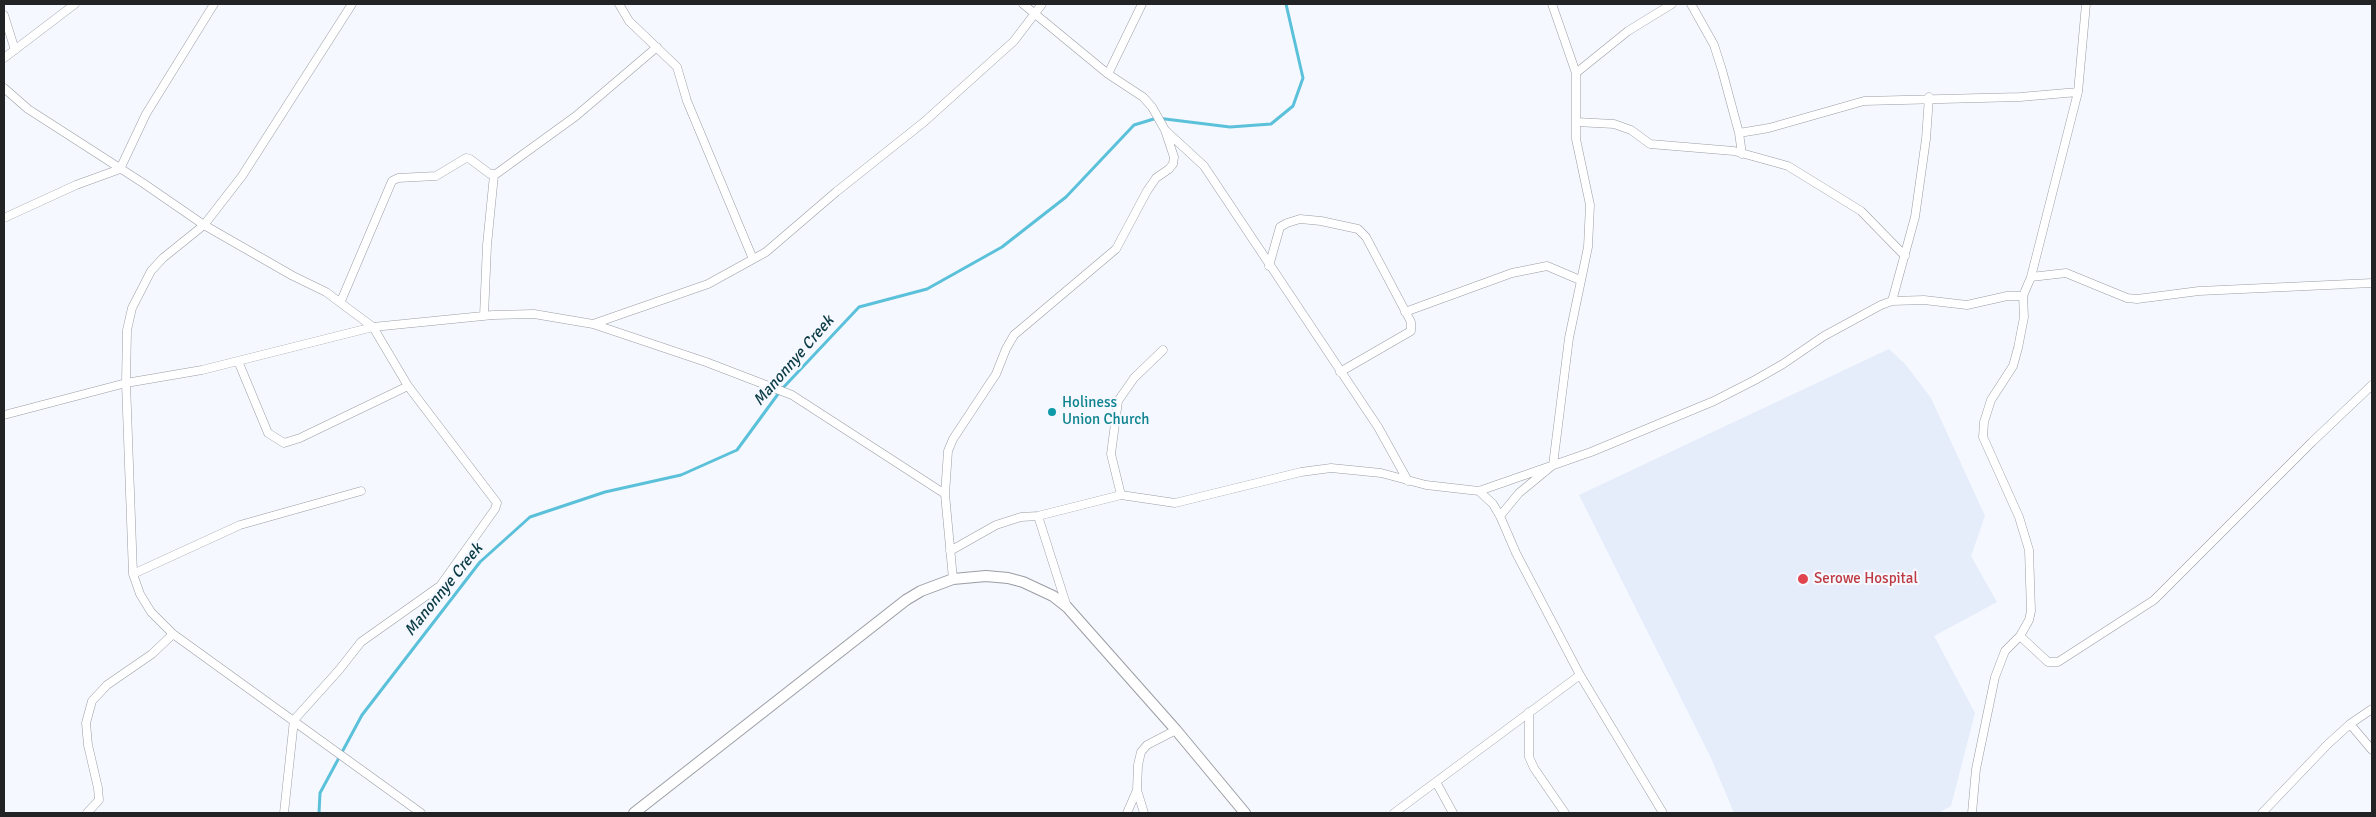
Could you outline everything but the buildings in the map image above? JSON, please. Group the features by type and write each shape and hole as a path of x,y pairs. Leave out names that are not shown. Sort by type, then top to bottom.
{"street":[{"path":"4,58 75,4"},
{"path":"4,218 76,185 120,169 146,114 214,4"},
{"path":"352,4 242,176 204,225 163,258 151,271 142,285 132,308 127,330 126,383 133,574 140,594 151,612 173,634 421,813"},
{"path":"619,4 629,21 677,67 686,101 753,259"},
{"path":"953,578 946,494 948,451 953,439 996,374 1014,335 1116,249 1147,191 1156,178 1170,169 1174,157 1165,130 1152,107 1143,97 1108,74 1023,4"},
{"path":"593,324 708,284 766,252 836,192 924,122 1014,41 1042,4"},
{"path":"1108,74 1142,4"},
{"path":"1500,516 1519,493 1553,466 1569,338 1588,247 1590,205 1576,139 1576,73 1552,4"},
{"path":"1576,73 1628,31 1672,4"},
{"path":"1691,4 1714,45 1739,133 1742,154"},
{"path":"1972,813 1976,769 1995,677 2005,651 2020,636 2029,620 2031,610 2029,550 2019,517 1983,437 1984,422 1988,407 2013,366 2018,348 2024,317 2023,296 2031,277 2078,92 2086,4"},
{"path":"4,15 15,50"},
{"path":"484,316 487,245 494,175 576,116 657,47"},
{"path":"4,88 28,109 204,225 341,301 372,327 408,386 497,503 495,509 440,586 361,642 339,670 294,720 284,813"},
{"path":"1739,133 1769,128 1864,101 1928,97 2020,97 2078,92"},
{"path":"1892,302 1915,217 1926,139 1928,97"},
{"path":"1576,122 1614,124 1631,130 1650,144 1742,154 1788,166 1861,211 1906,256"},
{"path":"1165,130 1204,166 1378,427 1408,481"},
{"path":"341,301 392,181 398,178 436,176 466,158 494,175"},
{"path":"1269,266 1280,228 1287,223 1300,219 1321,221 1358,229 1366,237 1412,326 1410,333 1340,372"},
{"path":"1405,312 1512,273 1547,266 1580,280"},
{"path":"2031,277 2066,273 2127,298 2137,299 2199,291 2372,283"},
{"path":"950,551 996,525 1021,517 1038,516 1121,495 1175,503 1301,472 1331,468 1381,473 1408,481 1479,491 1553,466 1714,401 1783,364 1864,312 1892,302 1924,300 1967,304 2007,296 2023,296"},
{"path":"4,415 126,383 202,370 372,327 484,316 534,314 593,324 706,362 792,395 946,494"},
{"path":"1121,495 1110,454 1118,401 1131,382 1163,350"},
{"path":"238,361 268,432 284,443 300,438 408,386"},
{"path":"2020,636 2048,662 2058,662 2154,600 2312,442 2372,385"},
{"path":"133,574 240,525 361,490"},
{"path":"1479,491 1493,504 1500,516 1516,553 1580,675 1663,813"},
{"path":"1038,516 1067,607"},
{"path":"634,813 900,604 921,591 953,578 986,576 1008,578 1040,589 1067,607 1176,730 1244,813"},
{"path":"87,813 99,800 98,788 90,761 86,723 92,701 106,685 152,654 173,634"},
{"path":"1394,813 1580,675"},
{"path":"2262,813 2300,771 2350,724 2372,709"},
{"path":"1529,712 1529,757 1534,768 1565,813"},
{"path":"2350,724 2372,750"},
{"path":"1144,813 1137,790 1138,765 1141,752 1147,745 1176,730"},
{"path":"1436,782 1453,813"},
{"path":"1127,813 1137,790"}],"shaded area":[{"name":"Serowe Hospital","path":"1889,349 1906,365 1931,398 1985,516 1971,556 1997,602 1934,636 1975,713 1951,806 1938,813 1734,813 1711,758 1579,495"}],"waterway":[{"name":"Manonnye Creek","path":"319,813 320,793 362,715 480,562 530,517 605,492 681,475 737,450 781,390 859,307 927,289 1002,247 1066,197 1134,125 1157,118 1230,127 1271,124 1293,106 1303,78 1286,4"}],"place":[{"name":"Holiness Union Church","path":"1052,412"},
{"name":"Serowe Hospital","path":"1803,579"}]}
